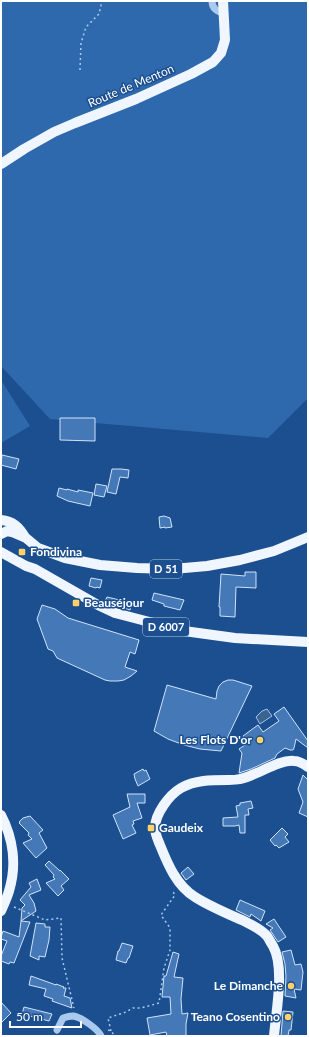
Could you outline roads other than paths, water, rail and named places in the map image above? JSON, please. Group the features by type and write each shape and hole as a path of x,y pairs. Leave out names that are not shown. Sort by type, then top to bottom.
{"main road":[{"name":"Route de Menton","path":"1,164 24,148 54,132 136,99 191,74 213,62 221,53 226,34 224,1"},
{"name":"D 51","path":"1,520 10,521 21,530 26,538"},
{"name":"D 51","path":"1,534 7,530 26,538 38,548 65,558 100,565 173,569 207,566 240,560 274,550 308,537"},
{"name":"D 6007","path":"1,544 28,562 35,569"},
{"name":"D 6007","path":"1,552 115,613 184,632 235,638 308,642"},
{"path":"274,1036 279,977 278,961 274,948 267,936 255,927 195,897 185,890 173,875 155,828 157,818 165,803 180,789 192,783 205,780 239,780 282,763 294,761 308,767"},
{"path":"1,815 10,837 13,864 9,889 1,911"}],"street":[{"path":"212,1 212,5 215,10 224,14"},
{"path":"57,1030 64,1018 71,1016 78,1018 96,1029 101,1036"}],"place":[{"name":"Fondivina","path":"22,552"},
{"name":"Beauséjour","path":"76,603"},
{"name":"Les Flots D'or","path":"260,740"},
{"name":"Gaudeix","path":"151,828"},
{"name":"Le Dimanche","path":"291,986"},
{"name":"Teano Cosentino","path":"288,1017"}]}
